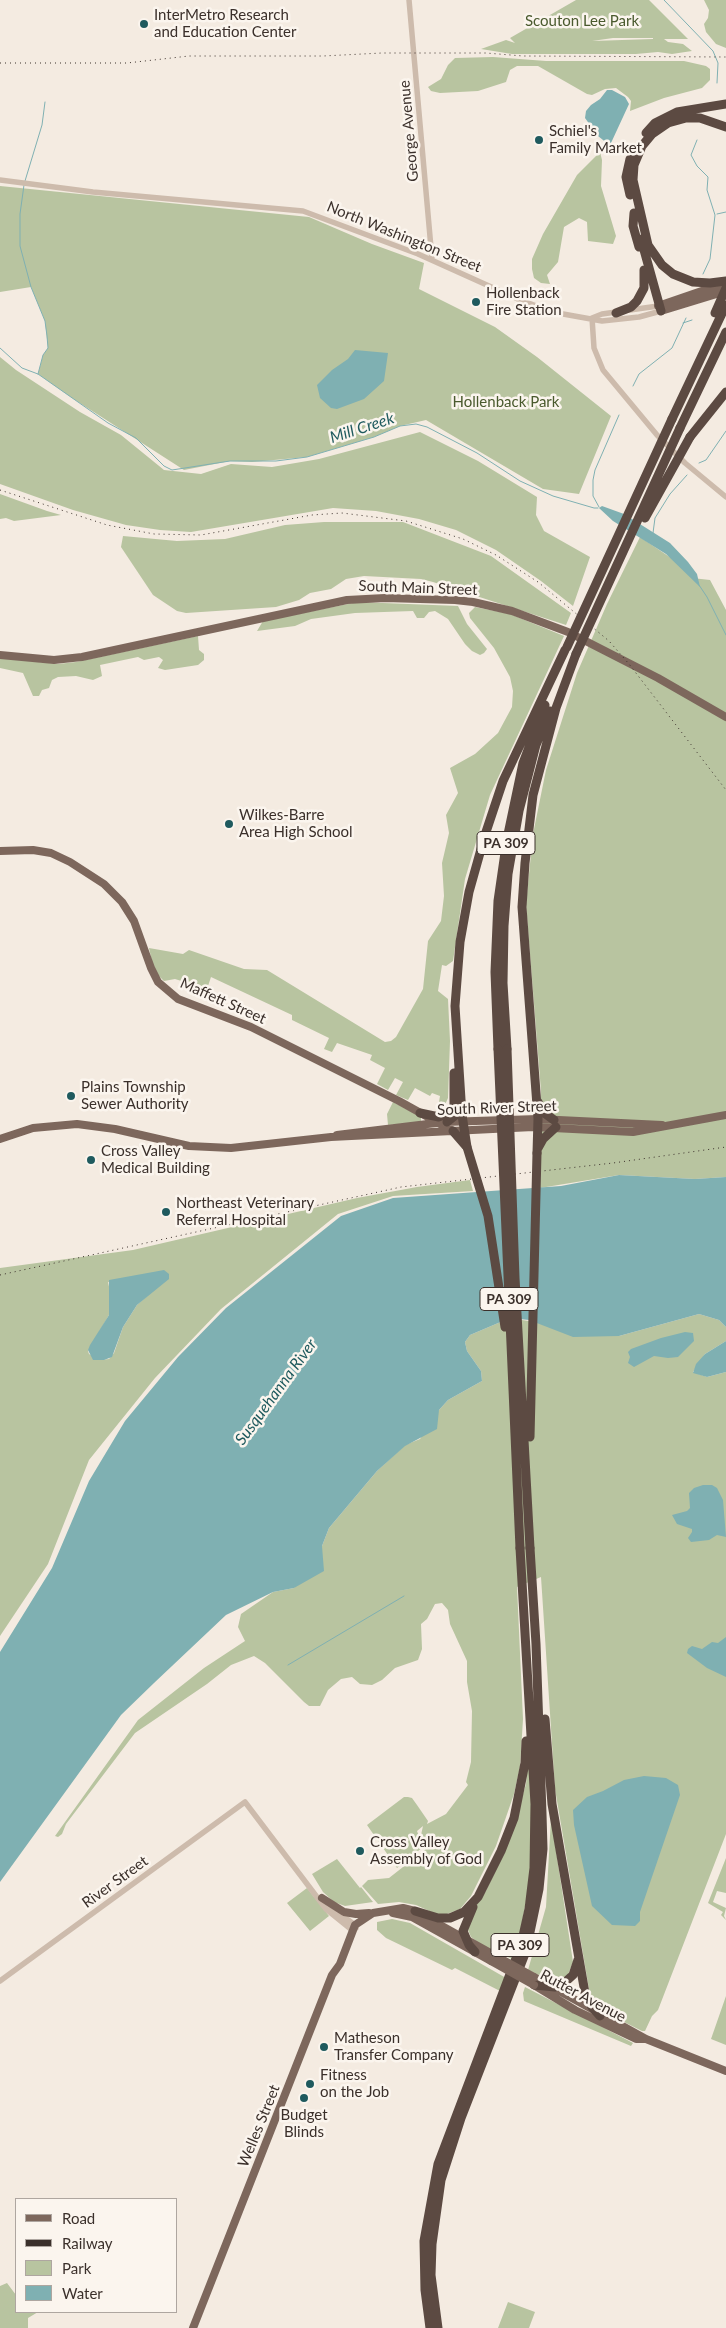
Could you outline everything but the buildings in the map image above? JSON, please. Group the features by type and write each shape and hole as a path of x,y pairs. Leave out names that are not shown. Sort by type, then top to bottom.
{"highway":[{"path":"661,307 634,213 627,184 627,171 634,151 654,123 676,112 726,104"},
{"path":"661,307 633,180 634,165 642,146 657,130 680,119 706,119 726,127"},
{"path":"616,313 631,307 638,301 644,288 642,262 633,226 634,213"},
{"path":"648,245 662,265 677,276 703,284 726,282"},
{"path":"721,311 726,290"},
{"name":"PA 309","path":"430,2328 425,2290 424,2241 436,2173 451,2127 520,1945 529,1909 534,1868 535,1804 516,1278 496,972 498,910 507,840 524,763 566,648 677,409 690,369 721,311"},
{"name":"PA 309","path":"438,2328 432,2275 432,2244 441,2180 453,2141 526,1951 539,1889 543,1849 536,1644 525,1548 512,1386 502,1049 504,926 508,874 520,811 536,745 576,654 726,332"},
{"path":"609,584 690,437 726,392"},
{"path":"512,1386 495,1252 488,1216 467,1147 456,1046 455,1006 460,942 477,863 503,781 566,648"},
{"path":"475,1952 466,1940 464,1932 466,1923 501,1851 514,1818 525,1763 525,1548 538,1123 522,907 533,795 556,708 576,654"},
{"path":"420,1113 441,1117 447,1115 452,1109 456,1046"},
{"path":"444,1123 456,1114 459,1078"},
{"path":"536,1100 543,1112 555,1123 537,1151"},
{"path":"453,1131 467,1147"},
{"path":"536,1644 552,1804 585,1993 592,2007 600,2016"},
{"path":"415,1911 438,1918 450,1918 464,1912 478,1897"},
{"path":"534,1981 551,1987 563,1984 573,1975 577,1965 578,1951"}],"main road":[{"path":"661,307 726,282"},
{"path":"661,307 726,290"},
{"name":"South Main Street","path":"0,654 47,660 70,659 347,600 384,598 455,600 512,611 568,632 652,675 726,717"},
{"name":"Maffett Street","path":"0,851 32,850 51,854 70,862 104,884 122,902 134,921 158,982 178,998 251,1027 420,1113 444,1123 453,1131"},
{"name":"South River Street","path":"331,1137 346,1132 444,1123 464,1126 555,1123 633,1132 726,1114"},
{"name":"South River Street","path":"0,1139 33,1128 77,1124 189,1146 214,1148 331,1137 453,1131 464,1126"},
{"path":"322,1898 336,1908 350,1914 363,1914 383,1910"},
{"name":"Rutter Avenue","path":"354,1929 365,1917 383,1910 403,1908 415,1911 534,1981 575,2010 636,2039 646,2039"},
{"name":"Rutter Avenue","path":"354,1929 378,1915 401,1913 412,1917 475,1952 493,1958"},
{"name":"Welles Street","path":"193,2328 354,1929"},
{"name":"Rutter Avenue","path":"551,1987 600,2016 646,2039 726,2071"}],"street":[{"name":"George Avenue","path":"409,0 432,259"},
{"name":"North Washington Street","path":"0,180 99,193 303,211 432,259 534,306 566,315 602,321 615,320 661,307"},
{"path":"661,307 602,314 592,318 594,348 603,370 657,435 685,463 726,497"},
{"name":"River Street","path":"0,1981 244,1802 308,1884"},
{"path":"308,1884 354,1929"},
{"path":"308,1884 326,1909 354,1929"}],"green space":[{"name":"Scouton Lee Park","path":"576,0 649,0 688,39 664,39 668,42 683,44 692,51 672,54 658,52 636,54 512,54 481,49 506,40 515,43 510,38","holes":["613,38 653,39 592,41"]},
{"path":"704,0 726,0 726,48 716,44 706,32 704,24 708,18 709,10"},
{"path":"493,57 546,61 684,61 706,66 710,69 710,80 702,88 664,98 630,111 631,101 616,88 605,89 592,95 587,94 538,66 517,66 510,70 506,82 478,91 440,93 431,91 428,87 441,79 448,65 455,58"},
{"path":"600,152 602,160 601,186 616,236 613,244 588,241 587,222 579,218 564,227 558,262 547,275 550,284 541,283 534,278 532,259 543,234 577,175"},
{"name":"Hollenback Park","path":"0,186 309,217 372,244 424,263 419,289 495,327 537,357 611,416 579,494 543,489 426,420 400,426 374,437 307,457 252,462 230,461 184,470 38,374 43,355 48,348 45,321 31,287 0,292"},
{"path":"0,357 16,370 80,412 121,435 164,470 201,474 231,464 272,467 319,459 420,432 478,461 537,497 536,515 544,531 590,557 573,606 496,550 456,530 419,519 376,511 333,508 191,532 160,530 126,525 73,510 0,484"},
{"path":"0,494 61,515 14,521 6,518 0,519"},
{"path":"324,522 403,522 491,556 571,613 566,625 421,579 364,576 346,579 331,589 310,593 299,600 276,607 186,613 177,611 153,595 121,547 123,536 177,541 225,539 285,525"},
{"path":"640,537 674,560 692,578 710,580 726,610 726,1177 695,1179 619,1175 540,1188 541,1091 526,904 533,834 546,770 577,673 607,604"},
{"path":"358,602 458,606 467,624 487,649 480,655 472,651 448,619 435,611 429,612 424,618 417,618 413,611 355,613 311,619 295,626 257,631 263,621"},
{"path":"475,607 510,614 564,636 490,795 465,879 453,961 446,966 442,965 438,991 448,999 450,1041 448,1098 444,1107 440,1109 438,1108 440,1096 432,1093 430,1096 415,1088 408,1100 396,1095 403,1082 395,1078 388,1090 377,1084 385,1068 370,1060 372,1055 337,1043 332,1052 324,1049 329,1038 292,1020 292,1015 211,977 207,989 175,979 164,981 157,974 153,966 149,948 183,954 189,950 244,969 267,970 385,1042 391,1041 396,1037 423,989 428,941 441,921 444,896 442,863 449,833 446,815 458,793 450,768 475,754 498,733 512,707 513,691 510,677 494,648 470,618 469,613"},
{"path":"198,636 199,650 204,654 204,660 198,665 165,670 158,668 163,660 159,657 144,660 138,657 100,665 102,676 93,680 76,676 58,677 52,680 49,688 42,690 39,696 33,696 23,673 0,668 0,658 58,664 76,662"},
{"path":"393,1102 421,1117 421,1122 388,1125 387,1114"},
{"path":"470,1180 473,1191 393,1196 338,1214 221,1309 155,1378 89,1460 48,1564 0,1636 0,1268 133,1250 357,1198","holes":["108,1282 148,1295 137,1305 123,1327 114,1353 109,1359 100,1360 89,1354 88,1351 109,1315 110,1291"]},
{"path":"699,1314 719,1320 726,1327 726,1341 705,1354 693,1372 707,1377 726,1372 726,1834 658,2010 652,2016 645,2031 604,2012 590,1995 555,1789 541,1577 517,1587 523,1719 520,1767 514,1794 496,1846 471,1896 460,1909 444,1915 436,1914 416,1905 399,1902 378,1904 362,1886 368,1880 389,1878 426,1849 421,1835 423,1826 417,1831 423,1847 397,1868 367,1825 404,1797 412,1798 428,1821 427,1824 446,1814 468,1785 466,1782 471,1762 472,1711 467,1682 467,1661 450,1624 448,1610 442,1603 435,1604 427,1619 421,1624 422,1649 418,1660 395,1668 382,1680 372,1685 360,1684 352,1677 341,1679 328,1690 320,1706 309,1706 265,1663 254,1656 231,1665 207,1684 135,1733 66,1824 62,1834 58,1837 55,1836 138,1720 204,1668 245,1641 238,1627 241,1614 273,1592 294,1588 322,1546 329,1528 377,1471 405,1445 420,1439 448,1400 482,1381 481,1371 467,1351 465,1342 470,1335 510,1318 619,1336"},
{"path":"528,1762 532,1793 531,1875 519,1938 512,1959 483,1946 471,1937 468,1930 477,1904 486,1891 509,1841 526,1784"},
{"path":"551,1818 573,1962 567,1977 556,1983 528,1970 546,1907"},
{"path":"726,1858 726,1893 717,1891 713,1902 726,1908 724,1916 726,1920 721,1915 723,1912 708,1903"},
{"path":"337,1859 373,1902 345,1906 334,1902 323,1892 312,1874"},
{"path":"307,1888 329,1916 310,1931 287,1903"},
{"path":"392,1919 410,1923 506,1978 500,1991 455,1968 452,1970 386,1938 377,1930 377,1922"},
{"path":"525,1987 633,2043 631,2046 524,2001 523,1993"},
{"path":"726,1996 726,2045 711,2039"},
{"path":"7,2283 15,2294 15,2313 36,2313 28,2318 28,2328 0,2328 0,2286"},
{"path":"508,2302 535,2312 529,2328 498,2328"}],"water":[{"path":"607,90 612,90 625,97 629,104 611,143 608,144 598,136 585,118 586,111"},
{"path":"355,350 388,353 384,381 364,399 337,409 331,408 320,398 317,385 332,370 348,359"},
{"path":"602,506 624,514 670,543 697,574 700,587 666,554 613,521 599,508"},
{"name":"Susquehanna River","path":"619,1175 695,1179 726,1177 726,1327 719,1320 699,1314 619,1336 573,1337 529,1320 510,1318 470,1335 465,1342 467,1351 481,1371 482,1381 448,1400 439,1410 437,1429 405,1446 377,1471 329,1528 322,1546 324,1571 294,1588 273,1592 226,1615 154,1683 121,1715 0,1882 0,1652 52,1568 89,1481 125,1421 178,1357 226,1308 341,1216 393,1198 561,1186"},
{"path":"164,1270 169,1274 169,1279 137,1305 123,1327 112,1357 104,1360 93,1360 88,1350 109,1315 109,1280"},
{"path":"685,1332 693,1333 694,1341 678,1357 654,1356 634,1367 628,1363 630,1357 628,1352 631,1349"},
{"path":"726,1341 726,1372 707,1377 693,1373 696,1364 705,1354"},
{"path":"712,1485 717,1488 723,1500 726,1537 717,1535 709,1540 691,1542 688,1538 692,1529 677,1524 672,1515 687,1511 690,1508 689,1493 694,1488"},
{"path":"726,1637 726,1677 707,1668 687,1653 688,1649 692,1646 702,1649 712,1642 718,1643"},
{"path":"644,1776 666,1778 678,1785 680,1795 640,1912 640,1921 635,1926 612,1925 592,1906 574,1825 573,1810 587,1797 624,1780"}],"waterway":[{"path":"664,0 713,51 718,63 717,83"},
{"path":"25,181 42,125 45,102"},
{"path":"697,140 691,155 697,166 708,177 707,190 715,215 710,259 703,274"},
{"path":"24,185 20,214 20,246 31,287 45,321 48,348 43,355 38,374"},
{"path":"717,214 726,212"},
{"path":"633,386 639,374 672,348 686,318"},
{"path":"683,323 692,320"},
{"name":"Mill Creek","path":"0,348 22,368 38,374 108,423 136,438 164,466 172,470 230,461 276,461 307,457 374,437 400,426 416,424 427,427 477,453 520,481 553,496 598,508"},
{"path":"599,507 593,496 595,470 619,415"},
{"path":"699,463 706,460 726,431"},
{"path":"653,533 655,518 670,494 687,475"},
{"name":"Mill Creek","path":"699,585 726,635"},
{"path":"288,1665 404,1596"}],"railway":[{"path":"0,63 127,63 189,56 323,56 382,53 726,57"},
{"path":"0,490 107,525 154,534 201,535 312,515 342,513 406,521 463,539 496,555 538,582 609,641 629,664 726,790"},
{"path":"0,1275 401,1187 613,1163 726,1147"}],"place":[{"name":"InterMetro Research and Education Center","path":"144,24"},
{"name":"Schiel's Family Market","path":"539,140"},
{"name":"Hollenback Fire Station","path":"476,302"},
{"name":"Wilkes-Barre Area High School","path":"229,824"},
{"name":"Plains Township Sewer Authority","path":"71,1096"},
{"name":"Cross Valley Medical Building","path":"91,1160"},
{"name":"Northeast Veterinary Referral Hospital","path":"166,1212"},
{"name":"Cross Valley Assembly of God","path":"360,1851"},
{"name":"Matheson Transfer Company","path":"324,2047"},
{"name":"Fitness on the Job","path":"310,2084"},
{"name":"Budget Blinds","path":"304,2098"}]}
